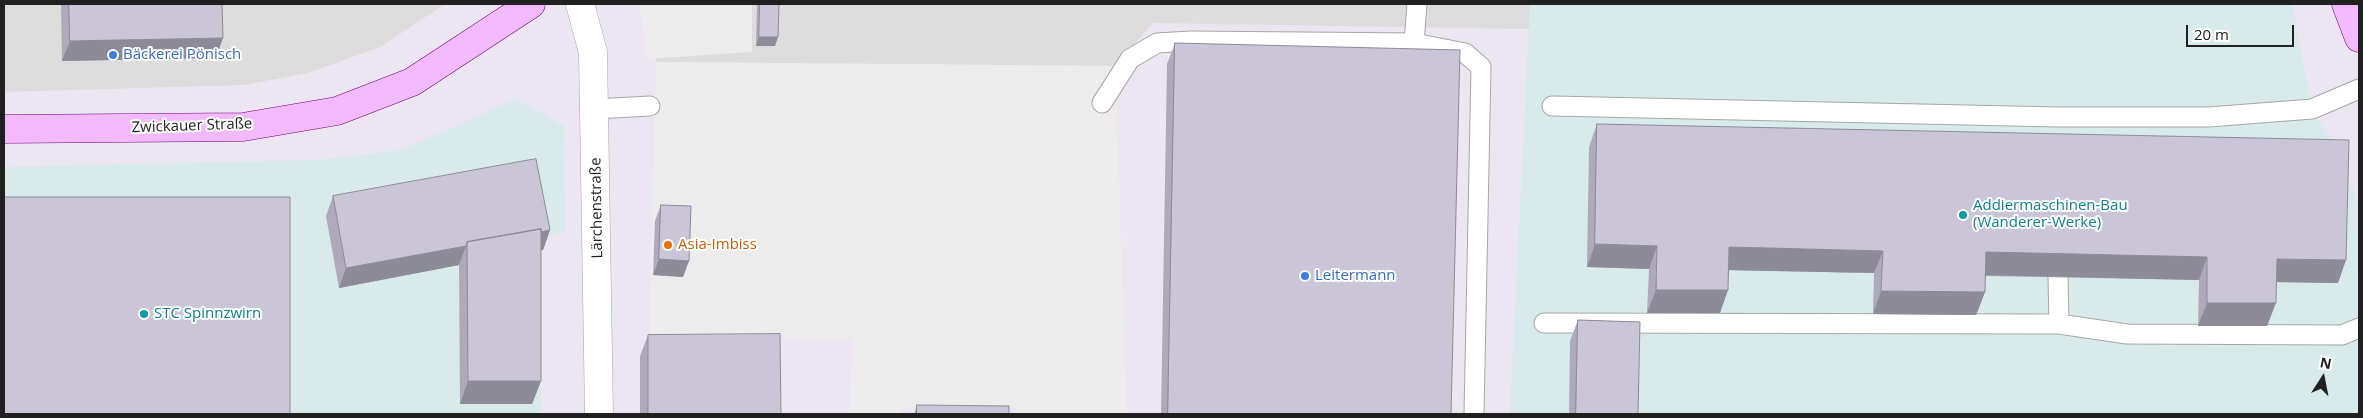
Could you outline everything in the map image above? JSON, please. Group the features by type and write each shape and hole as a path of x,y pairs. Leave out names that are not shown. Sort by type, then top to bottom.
{"main road":[{"name":"Zwickauer Straße","path":"4,129 243,126 337,111 412,82 531,4"},
{"path":"2346,4 2359,38"}],"street":[{"name":"Lärchenstraße","path":"580,4 593,52 599,414"}],"lane":[{"path":"1414,43 1418,4"},
{"path":"1102,103 1130,59 1157,44 1191,41 1414,43 1465,53 1481,67 1474,414"},
{"path":"1552,106 2058,117 2209,117 2312,109 2359,89"},
{"path":"595,109 650,106"},
{"path":"2058,117 2058,137"},
{"path":"2058,277 2059,324"},
{"path":"1544,323 2059,324 2127,334 2351,331"}],"shaded area":[{"path":"4,4 445,4 380,47 308,73 243,85 4,92"},
{"path":"640,4 752,4 752,52 646,59"},
{"path":"653,4 1530,4 1529,29 1153,23 1115,66 656,62"},
{"path":"1530,4 2292,4 2312,109 2337,149 2357,201 2359,414 1510,414"},
{"path":"656,62 1115,66 1127,414 1013,414 1013,406 900,407 900,414 849,414 852,340 649,338"},
{"path":"516,99 564,126 565,231 540,238 541,414 4,414 4,167 317,160 402,150"}],"building":[{"path":"69,4 222,4 223,38 70,41"},
{"path":"760,4 779,4 778,37 759,37"},
{"name":"Leitermann","path":"1175,43 1460,50 1451,414 1168,414"},
{"name":"Addiermaschinen-Bau (Wanderer-Werke)","path":"1597,124 2349,140 2346,260 2277,259 2276,303 2207,303 2207,257 1986,252 1985,292 1881,291 1883,251 1729,247 1728,290 1656,290 1657,246 1595,244"},
{"path":"536,159 550,230 541,232 541,229 467,242 466,246 346,268 333,196"},
{"name":"STC Spinnzwirn","path":"4,197 290,197 290,414 4,414"},
{"path":"661,205 691,206 689,261 659,259"},
{"path":"541,229 541,381 468,381 467,242"},
{"path":"1578,320 1640,322 1638,414 1576,414"},
{"path":"780,334 781,414 648,414 648,335"},
{"path":"917,405 1009,406 1009,414 917,414"}],"place":[{"name":"Bäckerei Pönisch","path":"113,55"},
{"name":"Addiermaschinen-Bau (Wanderer-Werke)","path":"1963,215"},
{"name":"Asia-Imbiss","path":"668,245"},
{"name":"Leitermann","path":"1305,276"},
{"name":"STC Spinnzwirn","path":"144,314"}]}
